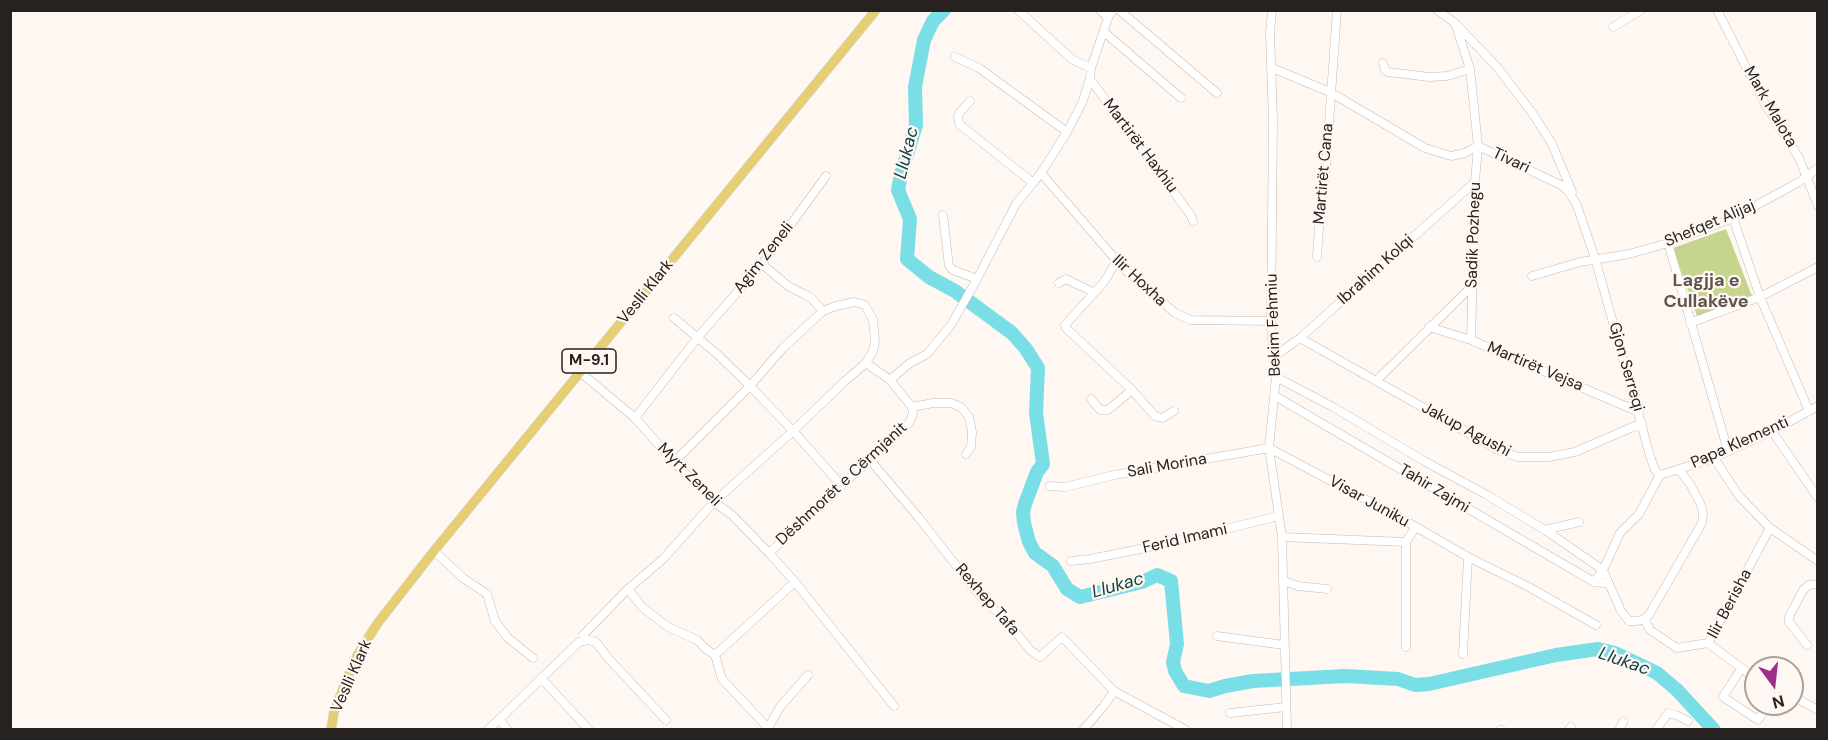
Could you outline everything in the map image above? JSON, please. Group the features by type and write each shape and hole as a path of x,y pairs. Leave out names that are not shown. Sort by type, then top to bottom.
{"main road":[{"name":"Veslli Klark","path":"331,729 334,712 357,656 376,624 876,10"}],"street":[{"path":"1018,10 1073,60 1091,68"},
{"path":"890,380 910,363 927,354 951,324 1016,204 1041,173 1067,132 1082,103 1091,68 1110,14 1100,10"},
{"path":"1119,10 1217,93"},
{"name":"Bekim Fehmiu","path":"1272,10 1270,34 1272,68 1271,321 1276,377 1269,448 1282,537 1287,729"},
{"path":"1330,92 1337,10"},
{"path":"1437,10 1446,13 1497,67 1533,114 1552,144 1576,203"},
{"path":"1613,27 1641,10"},
{"name":"Mark Malota","path":"1717,10 1766,104 1800,158 1818,206"},
{"name":"Sadik Pozhegu","path":"1455,23 1470,69 1478,146 1471,340"},
{"path":"1104,32 1181,98"},
{"path":"955,57 979,68 1067,132"},
{"path":"1383,63 1388,72 1429,77 1447,76 1470,69"},
{"name":"Tivari","path":"1272,68 1330,92 1425,148 1451,156 1478,146 1561,185 1576,203 1595,258"},
{"name":"Martirët Haxhiu","path":"1090,79 1191,218"},
{"name":"Martirët Cana","path":"1317,257 1325,179 1330,92"},
{"path":"969,101 958,116 959,124 1032,182"},
{"name":"Shefqet Alijaj","path":"1595,258 1629,254 1668,243 1733,218 1807,177 1818,168"},
{"name":"Ilir Hoxha","path":"1041,173 1116,262 1175,313 1191,320 1271,321"},
{"name":"Agim Zeneli","path":"635,418 698,337 762,264 826,176"},
{"name":"Ibrahim Kolqi","path":"1275,356 1300,338 1476,182"},
{"path":"943,215 949,266 975,282"},
{"path":"1733,218 1760,297 1809,411"},
{"path":"1668,243 1728,451"},
{"path":"1532,276 1595,258"},
{"name":"Gjon Serreqi","path":"1595,258 1655,470 1660,474"},
{"path":"1116,262 1104,282 1065,326 1132,390 1155,416 1162,418 1174,411"},
{"path":"762,264 788,286 812,299 823,312"},
{"path":"1690,323 1760,297 1818,267"},
{"path":"1059,283 1066,279 1093,292"},
{"path":"1376,381 1472,286"},
{"path":"588,640 583,635 628,589 663,560 714,502 866,363 873,351 875,340 873,320 865,305 854,303 836,306 823,312 783,348 750,386 674,462"},
{"path":"674,318 698,337 750,386 794,431 841,485"},
{"name":"Martirët Vejsa","path":"1429,327 1471,340 1639,412"},
{"name":"Jakup Agushi","path":"1300,338 1500,451 1518,457 1549,457 1575,452 1642,423"},
{"name":"Dëshmorët e Cërmjanit","path":"769,553 909,423 913,414 912,407 890,380 866,363"},
{"name":"Myrt Zeneli","path":"580,372 635,418 674,462 769,553 894,706"},
{"name":"Tahir Zajmi","path":"1276,377 1367,426 1545,530 1603,570"},
{"path":"1091,399 1100,410 1108,410 1132,390"},
{"name":"Tahir Zajmi","path":"1275,396 1594,582 1609,584"},
{"path":"912,407 933,403 951,403 961,407 969,417 972,432 970,447 966,454"},
{"name":"Papa Klementi","path":"1660,474 1714,458 1818,406"},
{"path":"1772,431 1818,498"},
{"name":"Sali Morina","path":"1050,486 1065,487 1114,475 1269,448"},
{"name":"Visar Juniku","path":"1269,448 1596,624"},
{"path":"1714,458 1739,496 1770,528 1818,561"},
{"name":"Rexhep Tafa","path":"870,460 980,596 1006,620 1030,650 1040,657 1062,637 1114,691 1186,729"},
{"path":"1603,570 1621,610 1629,621 1644,619 1649,615 1702,523 1701,505 1690,484 1678,470"},
{"path":"1594,582 1603,570 1620,533 1639,514 1660,474"},
{"name":"Ferid Imami","path":"1071,561 1155,546 1279,516"},
{"path":"1545,530 1579,522"},
{"path":"1406,646 1406,542 1415,528"},
{"name":"Ilir Berisha","path":"1744,671 1708,643 1770,528"},
{"path":"1282,537 1406,542"},
{"path":"434,551 463,578 487,594 495,621 508,638 532,658"},
{"path":"1463,654 1468,557"},
{"path":"1284,581 1298,586 1327,589"},
{"path":"715,655 795,582"},
{"path":"1807,645 1789,622 1788,617 1803,590 1809,585 1818,584"},
{"path":"628,589 642,607 668,627 697,640 715,655 722,679 769,729 780,707 808,675"},
{"path":"1644,619 1650,630 1677,648 1708,643"},
{"path":"1217,636 1284,645"},
{"path":"488,729 579,642 588,640 596,642 666,720"},
{"path":"1741,669 1723,697 1744,711"},
{"path":"541,678 589,729"},
{"path":"1083,729 1114,691"},
{"path":"1804,702 1818,710"},
{"path":"1230,713 1286,707"},
{"path":"1656,729 1668,713 1688,721"},
{"path":"499,719 508,729"}],"green space":[{"path":"1726,229 1752,296 1697,316 1673,248"}],"waterway":[{"name":"Llukac","path":"944,10 933,21 924,40 915,87 916,125 898,190 910,219 907,259 929,277 955,291 1012,333 1038,368 1036,413 1043,464 1037,472 1025,504 1024,523 1029,542 1035,553 1053,566 1067,589 1080,597 1142,582 1157,575 1171,581 1177,644 1173,662 1175,671 1184,686 1209,691 1253,681 1345,676 1398,679 1415,685 1429,684 1556,655 1598,649 1615,653 1657,673 1677,690 1714,730"}],"district":[{"name":"Lagjja e Cullakëve","path":"1706,291"}]}
